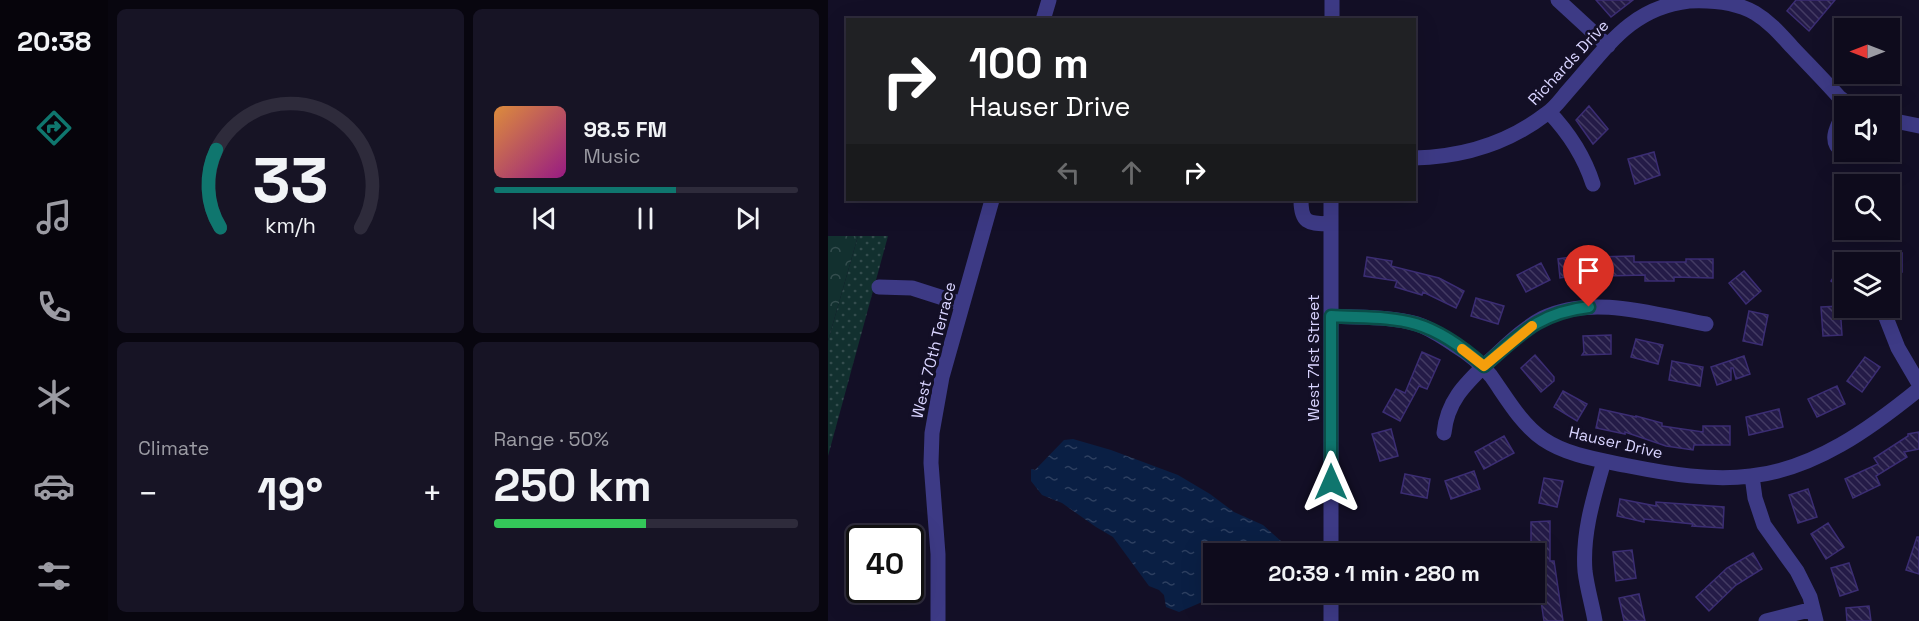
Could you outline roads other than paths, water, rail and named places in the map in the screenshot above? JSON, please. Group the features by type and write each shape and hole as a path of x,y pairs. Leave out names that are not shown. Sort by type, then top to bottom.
{"street":[{"path":"1044,18 1049,0"},
{"path":"1332,0 1332,18"},
{"path":"1558,0 1608,46"},
{"name":"Richards Drive","path":"1416,158 1457,155 1513,136 1549,112 1629,24 1655,8 1696,1 1733,5 1756,14 1770,24 1838,96"},
{"path":"1549,112 1563,126 1585,162 1593,184"},
{"path":"1900,122 1919,126"},
{"name":"West 70th Terrace","path":"938,621 938,554 931,463 932,433 942,376 992,201"},
{"path":"1301,201 1301,212 1306,221 1315,224 1331,224"},
{"name":"West 71st Street","path":"1331,201 1331,543"},
{"path":"879,287 912,288 962,304"},
{"path":"1444,433 1446,417 1455,397 1484,366 1545,317 1575,309 1606,308 1633,310 1706,324"},
{"name":"Hauser Drive","path":"1331,316 1401,320 1419,325 1469,353 1484,366 1534,432 1558,447 1604,461 1682,475 1752,476 1804,462 1850,440 1919,389"},
{"path":"1886,318 1898,348 1919,384"},
{"path":"1595,621 1585,570 1585,552 1588,523 1604,461"},
{"path":"1752,476 1755,498 1764,525 1797,571 1810,597 1815,615 1766,621"},
{"path":"1331,603 1331,621"}],"water":[{"path":"1073,439 1111,450 1178,475 1234,512 1263,525 1282,542 1292,543 1203,543 1203,602 1179,612 1166,607 1164,595 1149,586 1113,537 1062,503 1042,495 1031,481 1031,469 1035,470 1064,440"}]}
